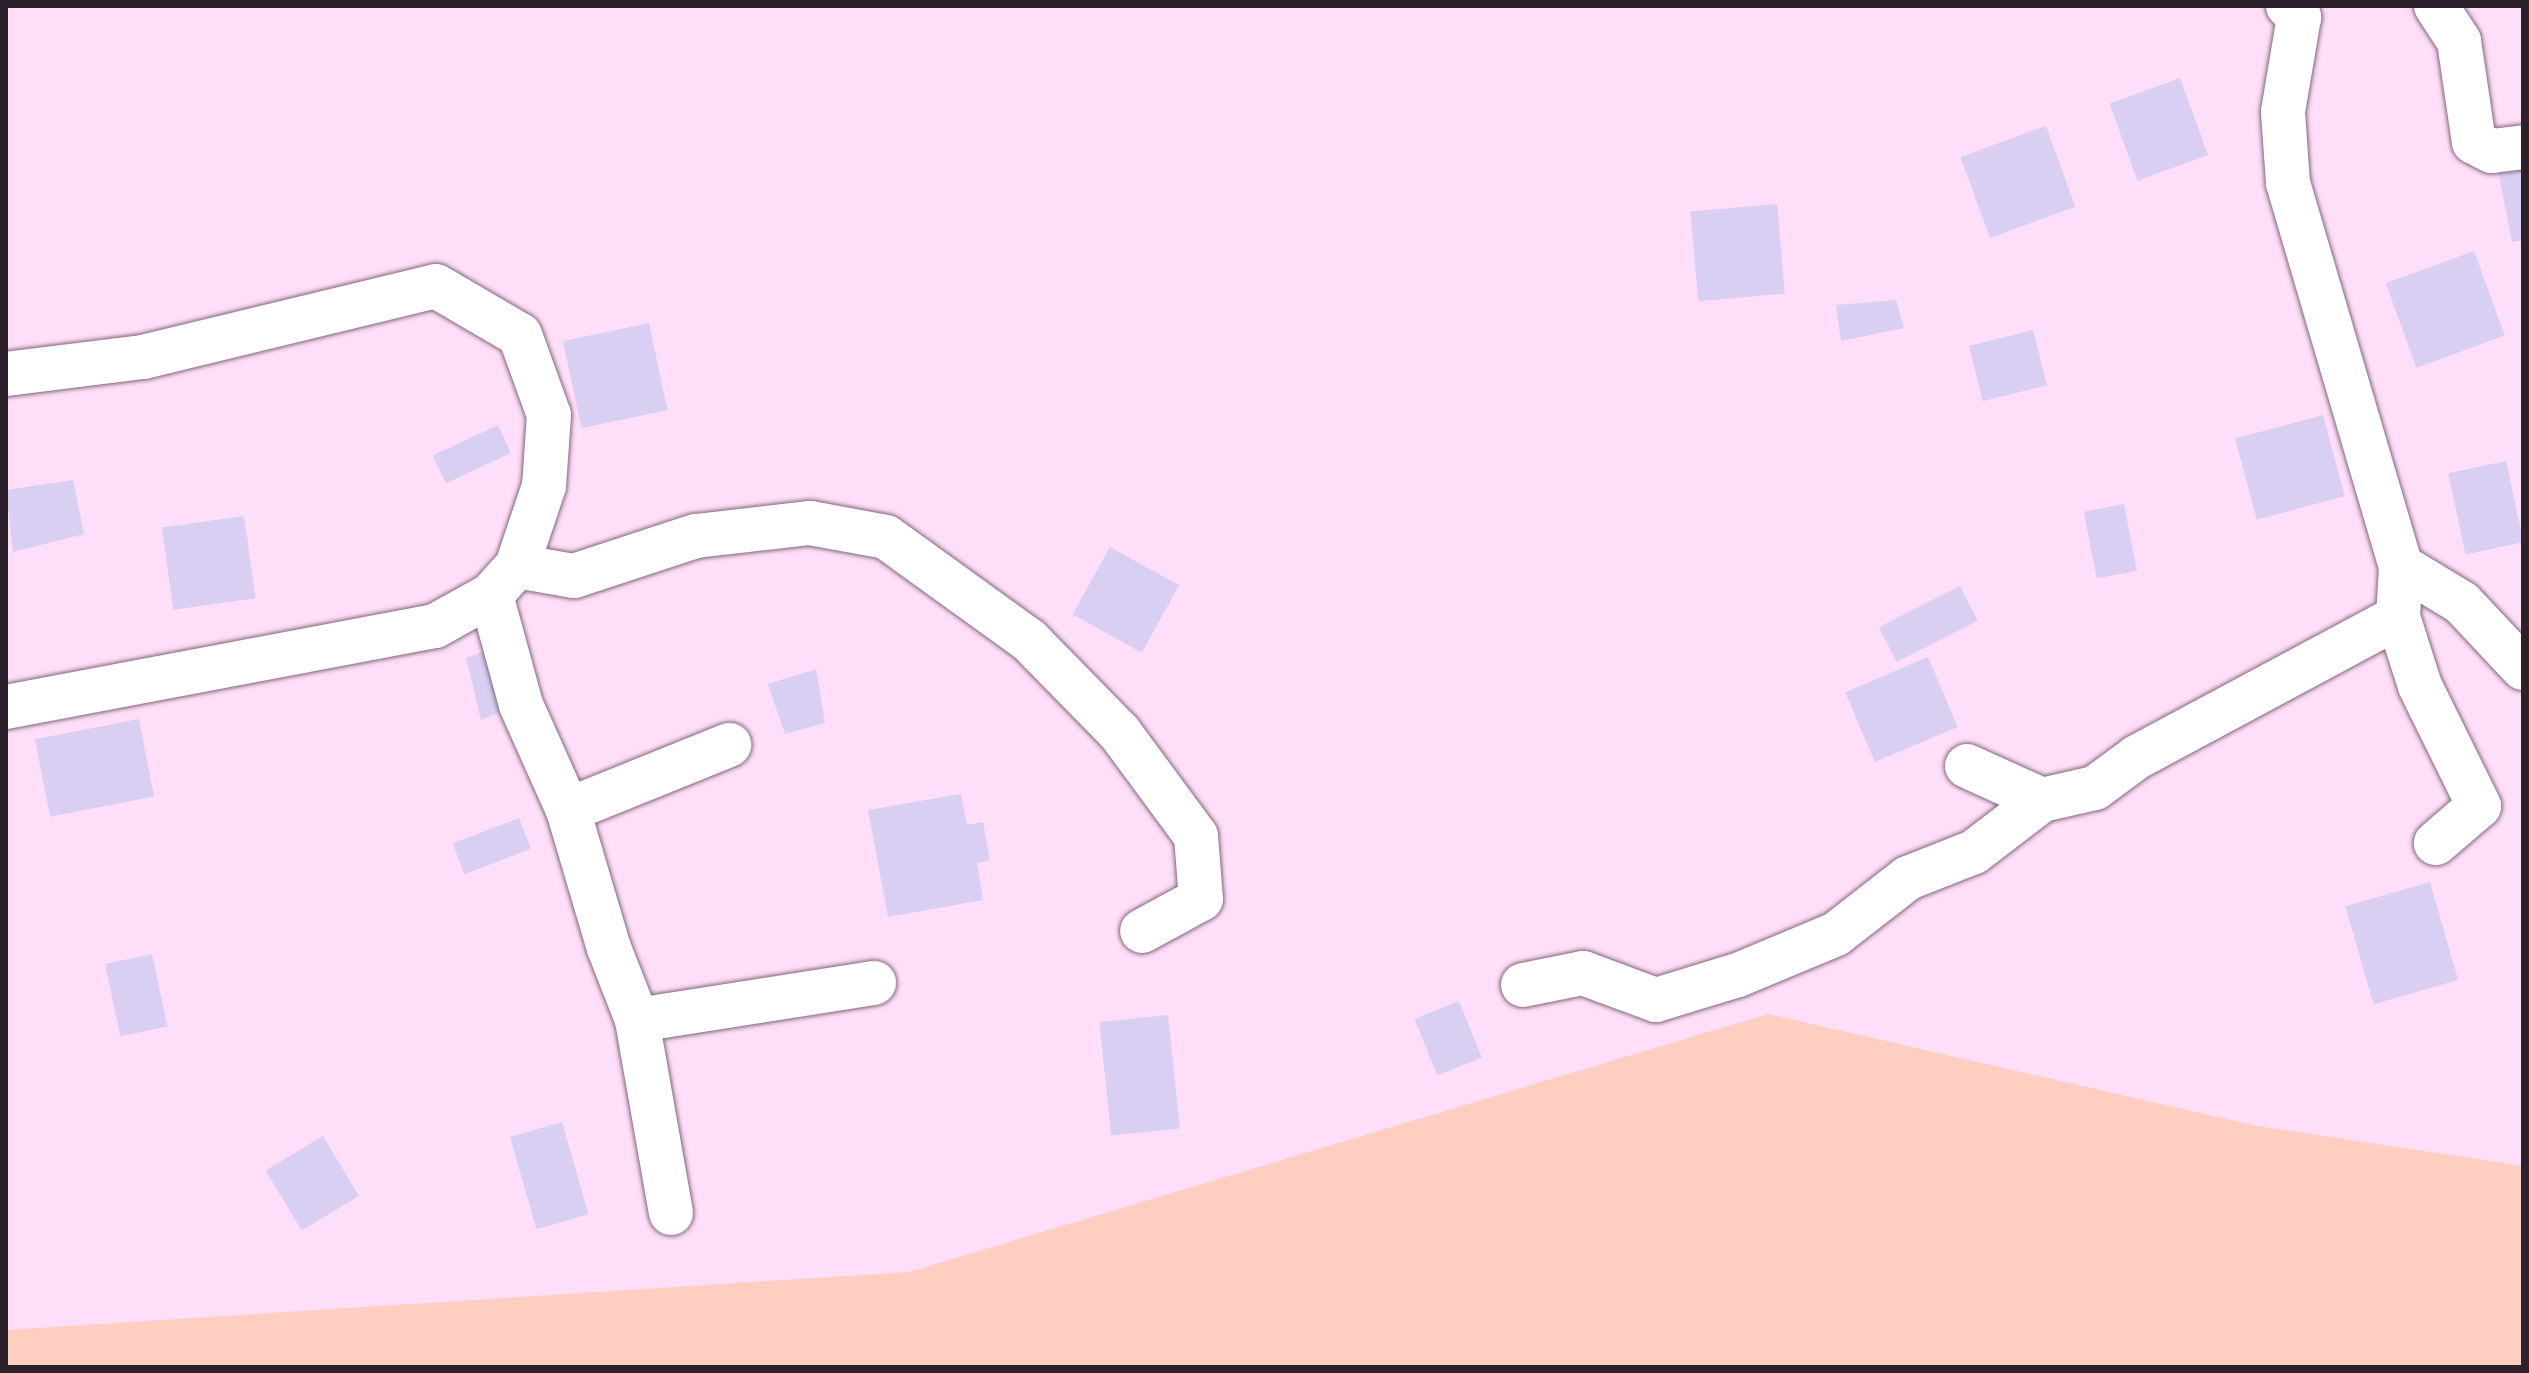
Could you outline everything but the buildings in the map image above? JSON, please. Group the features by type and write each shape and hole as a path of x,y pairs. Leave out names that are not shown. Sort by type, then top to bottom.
{"street":[{"path":"2436,6 2459,41 2474,142 2492,151 2523,147"},
{"path":"2298,10 2283,112 2288,183 2401,566 2398,617 2420,686 2479,806 2436,843"},
{"path":"6,374 143,357 436,286 520,335 549,415 544,486 504,580 521,705 568,810 609,948 637,1020 671,1213"},
{"path":"6,707 435,626 504,580 574,576 696,536 810,523 886,537 1029,640 1120,733 1196,836 1201,899 1142,931"},
{"path":"2401,566 2462,603 2523,668"},
{"path":"1523,985 1583,973 1656,1000 1738,975 1836,934 1908,878 1974,852 2042,800 2095,788 2137,757 2398,617"},
{"path":"568,810 729,745"},
{"path":"1967,766 2042,800"},
{"path":"637,1020 874,983"}],"shaded area":[{"path":"1768,1014 2257,1126 2523,1166 2523,1367 6,1367 6,1330 909,1272"}]}
